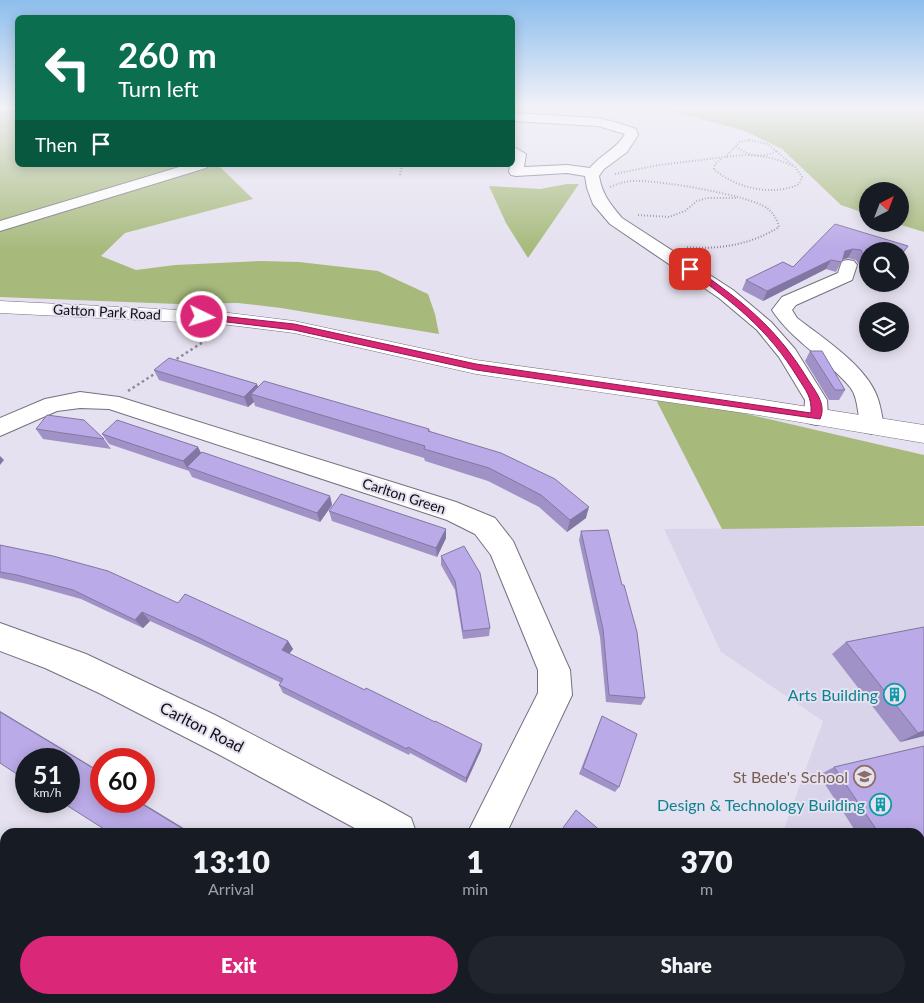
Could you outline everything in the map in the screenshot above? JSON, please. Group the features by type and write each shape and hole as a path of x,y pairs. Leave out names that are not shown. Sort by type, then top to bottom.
{"main road":[{"name":"Gatton Park Road","path":"0,307 238,320 294,327 476,367 924,434"}],"street":[{"path":"518,155 516,172 567,169 602,175"},
{"path":"602,175 598,166 614,155"},
{"path":"0,226 194,167"},
{"path":"602,175 592,176 594,188 601,204 616,222 726,294 764,326 788,354 816,400 816,417"},
{"name":"Carlton Green","path":"0,428 31,411 63,401 92,399 111,402 456,513 485,526 503,550 554,670 555,695 489,828"},
{"name":"Carlton Road","path":"0,637 32,646 105,678 369,815 390,828"}],"lane":[{"path":"848,265 846,276 789,301 782,310 790,322 834,358 861,386 867,399 872,426"}],"path":[{"path":"727,155 715,164 714,169 717,174 732,183 756,189 781,190 798,185 802,181 802,176 780,155"},
{"path":"756,155 777,159 793,166"},
{"path":"602,175 725,157 768,155"},
{"path":"400,175 402,167"},
{"path":"608,189 614,184 629,180 642,180 736,198 763,206 777,218 779,227 763,236 716,248 700,249 678,245"},
{"path":"632,214 644,217 668,216 685,211 698,201 707,198 736,198"},
{"path":"168,365 238,320"},
{"path":"111,402 160,370"}],"shaded area":[{"name":"St Bede's School","path":"924,527 924,828 784,828 823,721 721,652 664,529"}],"green space":[{"path":"0,155 15,155 15,167 193,167 0,223"},
{"path":"788,155 924,155 924,232 909,227 909,182 859,182 859,211 841,205"},
{"path":"201,167 220,167 253,199 125,233 101,256 136,270 175,265 261,261 299,262 378,271 428,294 439,334 281,308 238,303 177,304 0,297 0,228"},
{"path":"567,184 579,184 528,258 506,223 489,186 540,189"},
{"path":"652,392 924,455 924,526 722,529"}],"building":[{"path":"835,224 895,242 859,242 859,250 845,251 842,262 831,260 767,291 746,280 783,262 793,267"},
{"path":"810,351 822,351 845,390 835,390"},
{"path":"169,358 257,384 244,397 154,370"},
{"path":"264,381 429,429 428,431 501,453 555,479 589,507 570,520 541,495 489,468 424,449 425,446 251,394"},
{"path":"47,415 84,420 104,439 36,429"},
{"path":"117,420 198,447 183,461 102,434"},
{"path":"202,452 330,496 317,513 187,467"},
{"path":"341,494 446,529 436,548 329,511"},
{"path":"608,530 622,585 624,585 637,632 645,698 609,695 603,629 581,531"},
{"path":"0,545 53,556 108,571 178,603 185,594 288,641 282,650 482,744 466,778 408,747 407,749 279,685 283,679 142,612 135,620 73,590 0,572"},
{"path":"464,546 480,573 490,628 463,631 455,581 441,556"},
{"name":"Arts Building","path":"924,627 924,731 918,733 846,642"},
{"path":"0,712 60,748 15,748 15,773 0,763"},
{"path":"602,716 637,734 619,787 583,768"},
{"name":"Design & Technology Building","path":"924,746 924,828 875,828 834,767"},
{"path":"80,760 90,766 90,813 155,812 181,828 102,828 79,813"},
{"path":"576,810 597,828 563,828"}],"place":[{"name":"Arts Building","path":"894,695"},
{"name":"St Bede's School","path":"864,777"},
{"name":"Design & Technology Building","path":"881,805"}],"route":[{"path":"202,317 294,327 476,367 816,417 816,400 788,354 764,326 726,294 690,269"}]}
